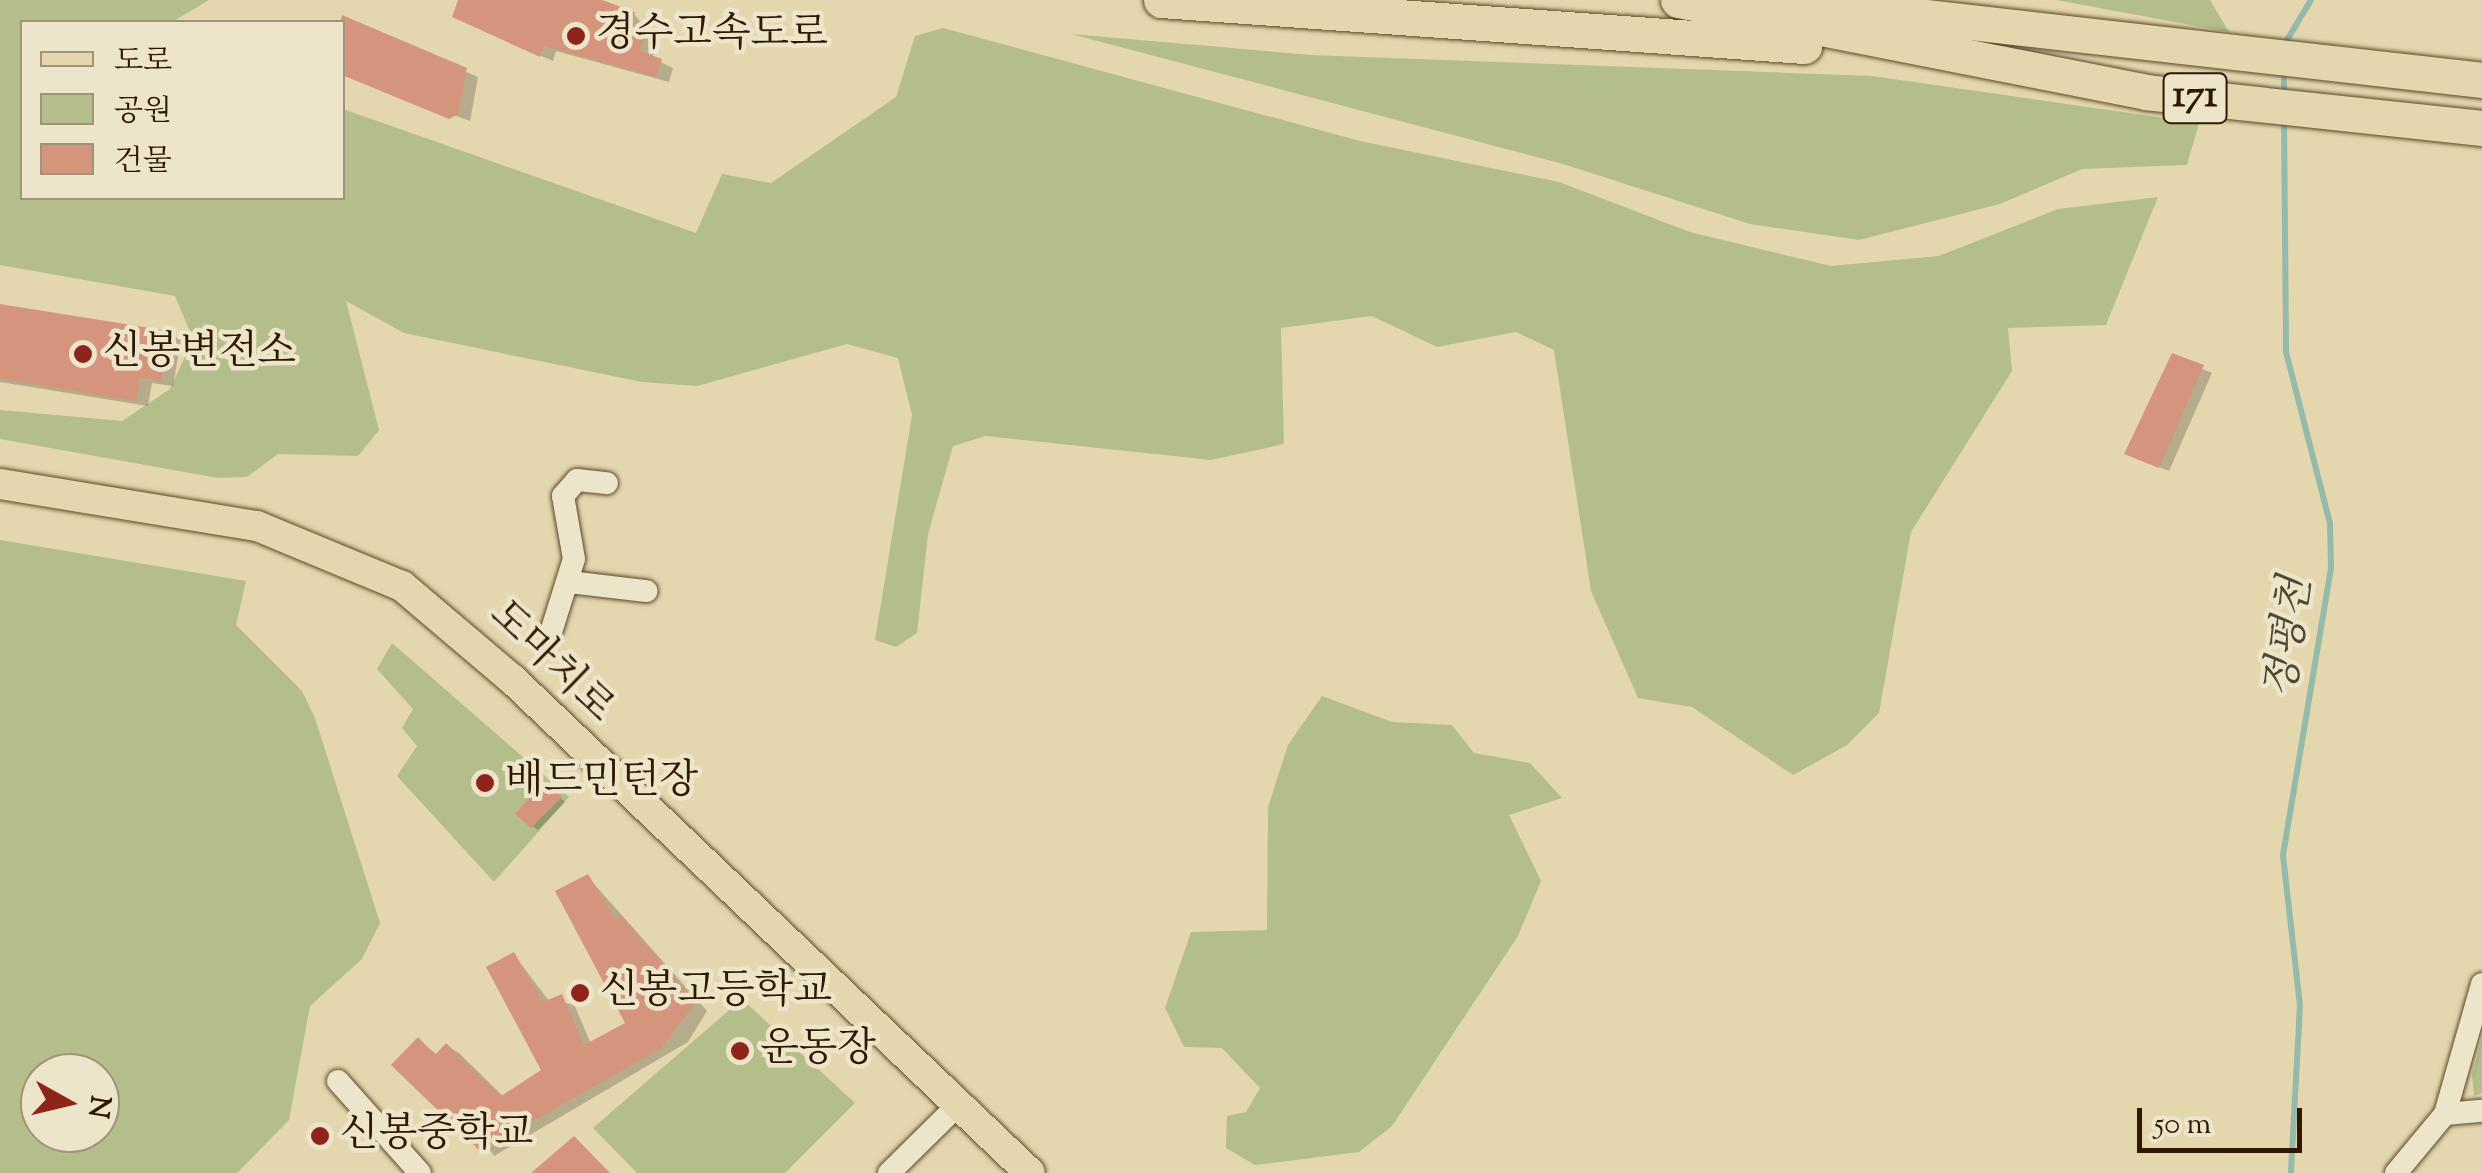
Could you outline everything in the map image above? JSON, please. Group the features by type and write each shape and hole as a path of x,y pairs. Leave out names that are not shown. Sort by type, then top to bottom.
{"highway":[{"path":"1161,0 1913,35"},
{"name":"171","path":"1678,0 1913,35 2482,80"},
{"name":"171","path":"1776,0 2145,92 2482,128"},
{"path":"1868,0 1913,35"}],"main road":[{"name":"도마치로","path":"0,484 257,526 402,586 513,680 1030,1173"}],"street":[{"path":"552,629 569,582 563,496 577,480 607,482"},
{"path":"569,582 646,592"},
{"path":"2396,1173 2445,1114 2482,984"},
{"path":"338,1082 420,1173"},
{"path":"889,1173 958,1106"},
{"path":"2445,1114 2482,1110"}],"green space":[{"path":"0,0 209,0 175,20 20,20 20,200 345,200 345,110 696,233 722,174 771,183 896,97 915,36 943,28 1360,141 1559,182 1690,232 1831,266 1939,256 2058,209 2158,197 2106,325 2008,328 2012,371 1911,532 1879,713 1847,745 1793,775 1692,707 1638,698 1591,591 1554,350 1516,332 1437,347 1372,316 1281,328 1284,444 1211,460 986,436 953,446 928,534 917,633 896,647 875,640 912,415 898,358 847,344 697,386 642,382 404,333 346,301 379,430 358,456 278,454 247,477 218,478 0,439 0,410 122,421 170,389 193,339 175,296 0,265"},
{"path":"2056,0 2210,0 2229,32"},
{"path":"1071,34 1311,55 1872,76 2199,123 2187,165 2082,169 2000,204 1859,240 1750,224 1563,164"},
{"path":"0,540 246,581 236,625 302,691 315,718 380,923 362,959 310,1006 289,1120 237,1173 0,1173"},
{"path":"392,643 569,797 494,882 397,776 417,746 402,728 413,709 377,669"},
{"path":"1322,696 1392,722 1452,725 1474,753 1530,763 1562,798 1509,815 1541,881 1518,936 1392,1126 1359,1152 1255,1165 1226,1148 1227,1116 1246,1112 1260,1088 1222,1048 1184,1047 1165,1008 1191,932 1267,930 1268,807 1288,745"},
{"name":"운동장","path":"742,999 855,1103 785,1173 637,1173 593,1128"},
{"path":"2482,1037 2482,1093 2474,1096 2472,1075"}],"building":[{"name":"경수고속도로","path":"458,0 602,0 635,12 629,27 646,33 640,51 662,59 656,77 544,46 540,57 452,17"},
{"path":"342,15 467,68 458,114 449,119 345,76"},
{"name":"신봉변전소","path":"0,304 169,331 161,381 140,378 136,401 0,379"},
{"path":"2172,353 2204,365 2159,468 2124,454"},
{"path":"544,781 562,797 531,828 515,814"},
{"name":"신봉고등학교","path":"588,874 616,920 621,915 696,1003 660,1049 480,1151 391,1065 418,1037 435,1055 446,1043 501,1096 541,1070 486,967 514,952 543,1002 562,994 584,1045 625,1023 555,891"},
{"path":"574,1136 610,1173 531,1173"}],"waterway":[{"path":"2284,45 2311,0"},
{"path":"2284,67 2284,95"},
{"name":"정평천","path":"2284,117 2286,352 2330,523 2331,568 2283,856 2300,1005 2291,1173"}],"place":[{"name":"경수고속도로","path":"576,36"},
{"name":"신봉변전소","path":"83,354"},
{"name":"배드민턴장","path":"485,783"},
{"name":"신봉고등학교","path":"580,993"},
{"name":"운동장","path":"740,1051"},
{"name":"신봉중학교","path":"320,1136"}]}
